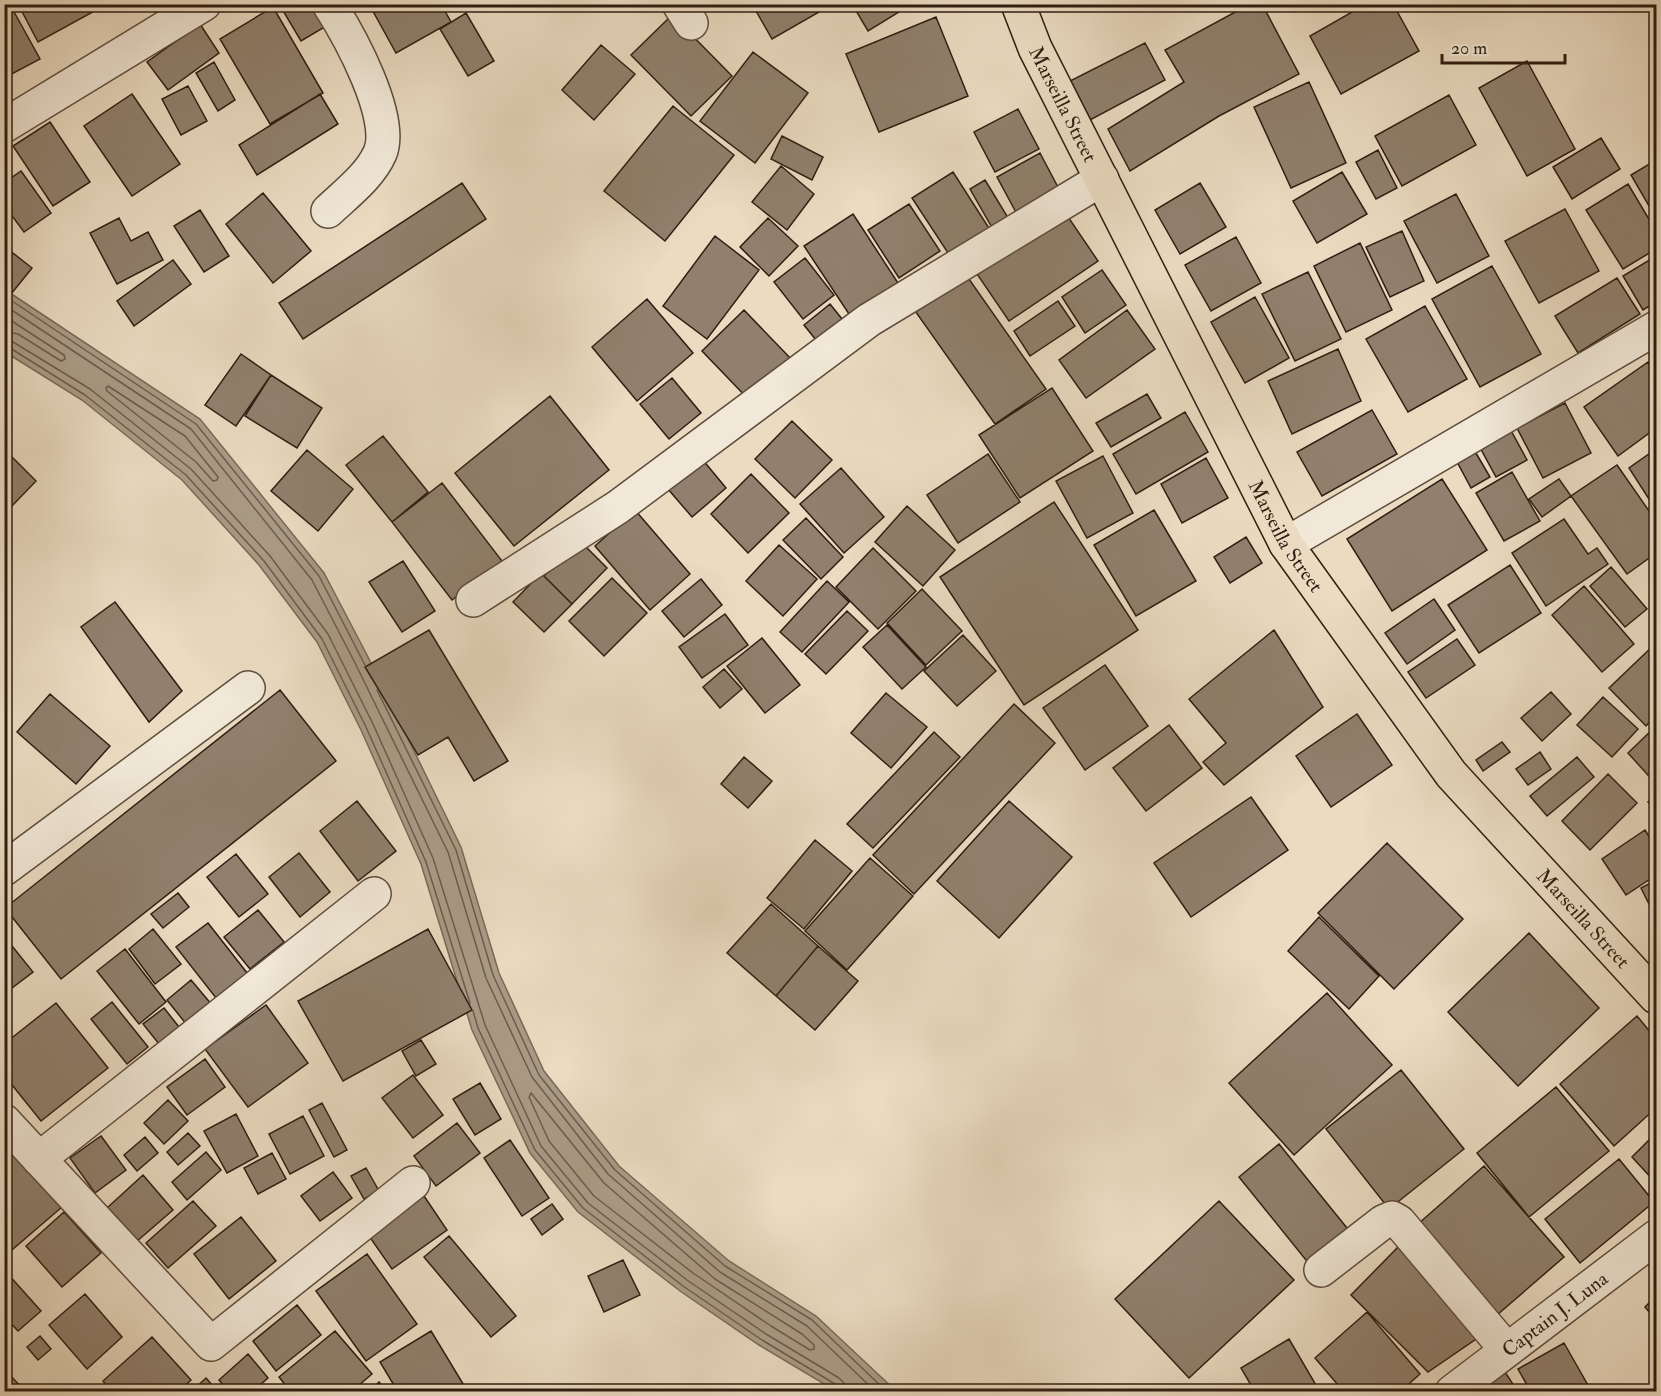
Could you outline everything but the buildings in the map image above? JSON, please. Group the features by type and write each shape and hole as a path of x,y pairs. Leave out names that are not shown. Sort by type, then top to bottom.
{"main road":[{"name":"Marseilla Street","path":"1018,4 1035,48 1286,544 1451,774 1656,997"}],"street":[{"path":"4,126 204,4"},
{"path":"328,211 363,178 381,152 384,126 375,93 329,4"},
{"path":"473,600 618,507 869,320 1102,179"},
{"path":"1286,544 1656,328"},
{"path":"4,869 248,688"},
{"path":"39,1159 374,894"},
{"path":"4,1121 211,1344 413,1183"},
{"path":"1321,1270 1383,1222 1392,1218 1407,1230 1506,1349"},
{"name":"Captain J. Luna","path":"1452,1392 1656,1237"}],"water":[{"path":"4,289 200,419 324,573 461,847 499,973 544,1071 619,1166 729,1261 816,1316 896,1391 836,1391 759,1345 680,1291 578,1212 530,1153 472,1030 421,864 361,730 317,642 259,565 182,480 82,400 5,352"}]}
